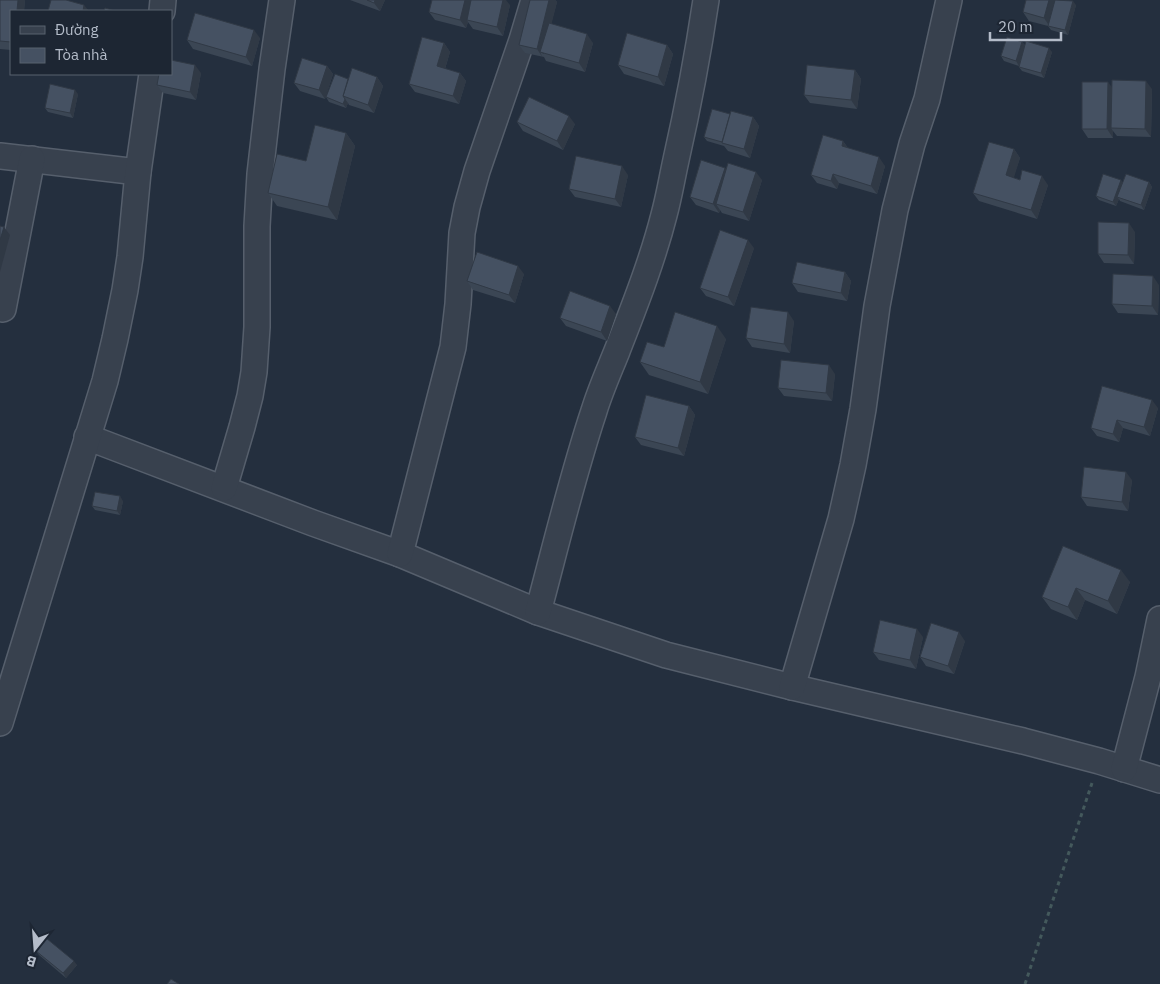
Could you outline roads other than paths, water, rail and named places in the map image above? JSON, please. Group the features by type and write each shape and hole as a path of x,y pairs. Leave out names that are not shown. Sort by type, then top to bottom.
{"street":[{"path":"224,488 250,396 254,372 257,327 257,226 260,174 282,0"},
{"path":"400,554 454,347 462,233 467,207 477,171 534,0"},
{"path":"538,612 593,412 638,294 664,214 684,124 706,0"},
{"path":"792,687 841,519 861,418 877,306 895,210 912,144 927,99 949,0"},
{"path":"0,723 105,381 115,339 126,290 138,172 152,75"},
{"path":"0,156 138,172"},
{"path":"3,309 32,159"},
{"path":"87,437 400,554 538,612 666,655 792,687 1023,741 1124,768 1160,780"},
{"path":"1124,768 1148,677 1160,619"}]}
